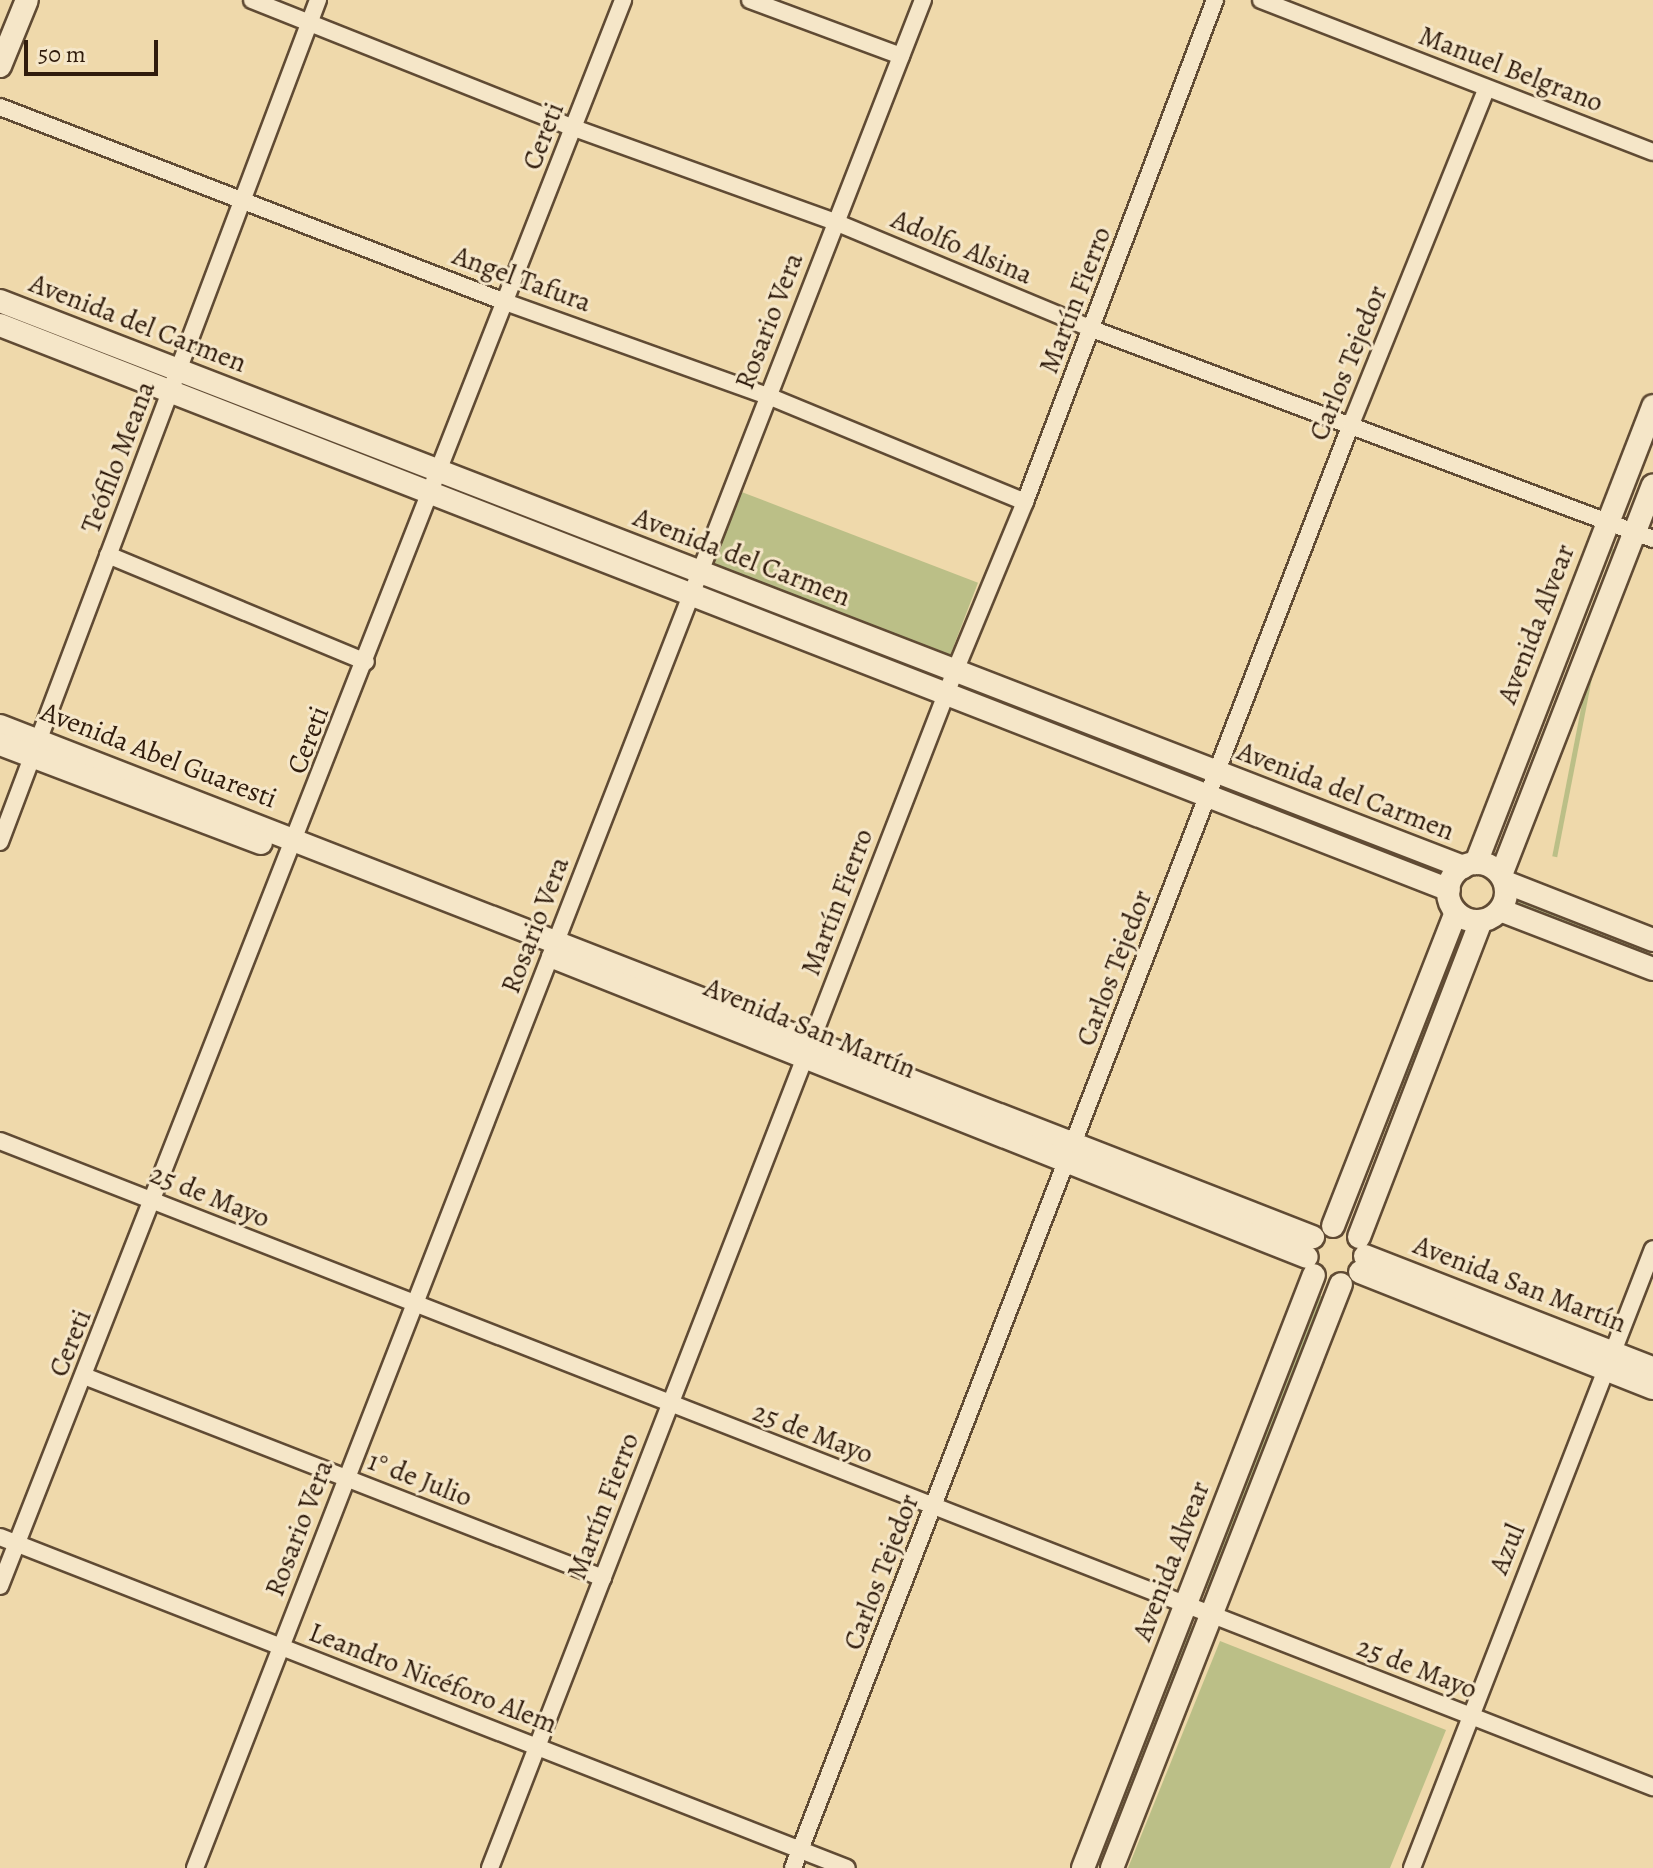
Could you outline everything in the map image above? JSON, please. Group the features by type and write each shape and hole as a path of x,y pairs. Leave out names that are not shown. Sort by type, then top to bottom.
{"main road":[{"path":"0,66 27,0"},
{"name":"Avenida del Carmen","path":"0,301 431,495 1449,890"},
{"name":"Avenida del Carmen","path":"0,325 439,472 1215,773 1503,879"},
{"name":"Avenida Alvear","path":"1449,890 1470,865 1653,406"},
{"name":"Avenida Alvear","path":"1112,1868 1356,1262 1503,879 1644,536 1653,486"},
{"name":"Avenida Abel Guaresti","path":"0,726 36,749 294,848"},
{"name":"Avenida Abel Guaresti","path":"0,744 36,749"},
{"name":"Avenida San Martín","path":"294,848 1071,1153 1312,1256 1356,1262"},
{"path":"1503,879 1653,940"},
{"path":"1312,1256 1333,1226 1456,912 1449,890"},
{"path":"1456,912 1491,915 1653,969"},
{"path":"1333,1226 1356,1262 1610,1361"},
{"name":"Avenida Alvear","path":"1083,1868 1185,1606 1312,1256"},
{"name":"Avenida San Martín","path":"1610,1361 1653,1368"},
{"name":"Avenida San Martín","path":"1610,1361 1653,1388"}],"street":[{"name":"Adolfo Alsina","path":"252,0 574,128 835,222 1092,329 1644,536"},
{"name":"Teófilo Meana","path":"0,842 318,0"},
{"name":"Cereti","path":"0,1586 294,848 623,0"},
{"path":"750,0 901,56"},
{"name":"Rosario Vera","path":"195,1868 923,0"},
{"name":"Martín Fierro","path":"490,1868 955,671 1025,502 1215,0"},
{"name":"Manuel Belgrano","path":"1261,0 1650,151"},
{"name":"Carlos Tejedor","path":"793,1868 1351,424 1487,88"},
{"name":"Angel Tafura","path":"0,107 505,302 768,396 1025,502"},
{"path":"1650,151 1653,132"},
{"path":"108,555 366,662"},
{"name":"25 de Mayo","path":"0,1141 414,1306 1653,1787"},
{"name":"Azul","path":"1412,1868 1653,1249"},
{"name":"1° de Julio","path":"84,1376 603,1578"},
{"name":"Leandro Nicéforo Alem","path":"0,1537 847,1868"}],"green space":[{"path":"739,491 978,583 950,655 711,563"},
{"path":"1612,549 1617,550 1557,857 1552,856"},
{"path":"973,685 1185,771 1182,779 970,693"},
{"path":"1228,784 1440,870 1437,878 1225,792"},
{"path":"1520,897 1653,951 1649,960 1516,906"},
{"path":"1462,926 1467,928 1349,1220 1344,1218"},
{"path":"1319,1295 1323,1297 1208,1589 1203,1587"},
{"path":"1190,1626 1195,1628 1098,1868 1093,1867"},
{"path":"1220,1641 1446,1730 1390,1868 1128,1868"}]}
